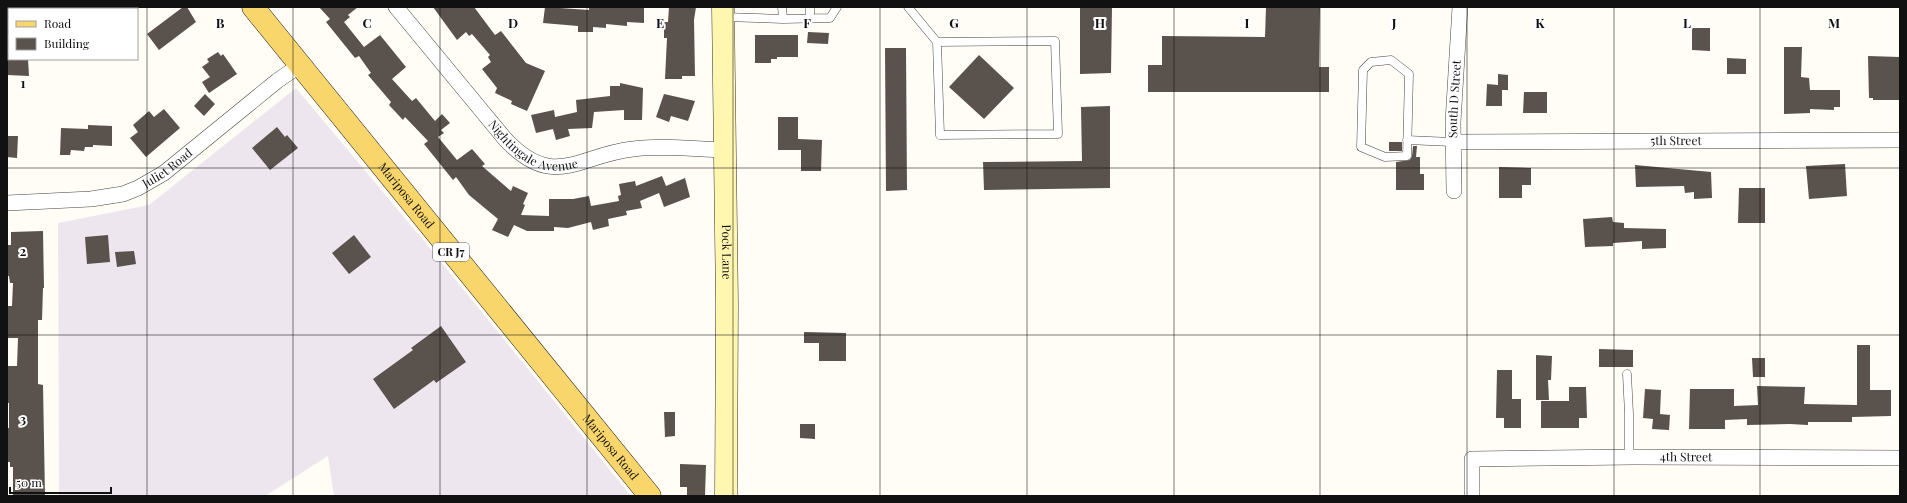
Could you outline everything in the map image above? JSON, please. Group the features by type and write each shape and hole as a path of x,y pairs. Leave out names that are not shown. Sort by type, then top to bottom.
{"main road":[{"name":"Mariposa Road","path":"254,7 650,496"}],"street":[{"name":"Nightingale Avenue","path":"396,7 517,153 539,164 553,167 570,166 632,149 660,147 724,150"},
{"name":"South D Street","path":"1454,191 1452,142 1460,7"},
{"name":"Pock Lane","path":"723,12 727,297 726,496"},
{"name":"Juliet Road","path":"7,203 91,199 123,194 138,188 164,173 277,81 300,65"},
{"name":"5th Street","path":"1452,142 1900,140"},
{"name":"4th Street","path":"1472,496 1472,459 1628,457 1900,458"}],"lane":[{"path":"782,7 782,19"},
{"path":"810,7 810,19"},
{"path":"723,12 782,19 810,19 830,18 837,7"},
{"path":"908,7 938,42 940,135 1058,134 1055,41 938,42"},
{"path":"1391,60 1409,74 1407,140 1407,156 1385,157 1361,147 1363,70 1371,62 1391,60"},
{"path":"1407,140 1452,142"},
{"path":"1627,374 1629,414 1628,457"}],"shaded area":[{"path":"296,88 433,252 631,496 334,496 328,456 265,496 59,496 58,223 149,205"}],"building":[{"path":"183,7 187,7 196,22 159,50 147,34"},
{"path":"319,7 358,7 348,15 350,17 344,22 364,47 380,35 406,67 392,79 412,101 416,98 435,121 442,114 450,123 441,130 444,133 438,137 457,160 472,149 485,164 482,166 511,191 513,186 528,193 523,204 525,205 521,215 549,216 549,199 573,199 589,196 591,206 619,201 618,196 621,195 619,184 635,181 636,186 662,176 666,186 685,178 690,197 664,207 659,193 640,201 642,208 626,211 627,215 608,219 609,226 593,230 591,222 568,228 554,227 554,231 527,231 514,225 508,237 492,230 498,219 469,195 456,177 453,180 424,144 428,141 405,117 403,120 389,105 391,102 368,75 371,73 359,56 355,58 326,22 330,19"},
{"path":"433,7 474,7 495,35 501,31 526,63 545,71 527,111 511,104 512,101 495,93 497,88 482,69 491,62 488,57 490,55 472,34 469,36 466,32 457,40"},
{"path":"545,7 589,10 589,7 644,7 644,23 627,22 627,26 606,24 606,28 593,27 593,32 578,32 578,26 543,23"},
{"path":"669,7 696,7 694,20 695,76 682,76 682,79 665,79 667,38 664,38 664,22 668,22"},
{"path":"1080,7 1112,7 1111,73 1080,74"},
{"path":"1266,7 1320,7 1319,67 1329,67 1329,92 1148,92 1148,65 1162,65 1162,36 1265,37"},
{"path":"1692,28 1710,28 1710,51 1692,50"},
{"path":"808,32 829,33 828,44 807,43"},
{"path":"755,35 798,35 798,57 777,57 777,59 771,59 771,63 755,63"},
{"path":"1784,47 1802,47 1801,77 1809,78 1810,90 1840,90 1840,107 1834,107 1834,110 1810,109 1810,113 1784,114"},
{"path":"885,48 906,48 907,190 886,191"},
{"path":"218,52 221,56 223,54 237,74 209,93 202,82 210,77 202,67 209,62 207,59"},
{"path":"979,55 1014,88 984,119 949,87"},
{"path":"1868,56 1900,57 1900,100 1873,100 1873,98 1869,98"},
{"path":"1727,58 1746,59 1746,74 1727,74"},
{"path":"7,59 28,60 29,76 7,75"},
{"path":"1498,74 1508,75 1508,90 1502,90 1502,106 1486,106 1487,84 1498,85"},
{"path":"620,83 643,88 642,120 624,120 624,110 594,112 592,128 568,129 570,136 556,140 553,129 536,133 531,115 554,110 555,117 577,112 576,100 610,96 610,86 620,86"},
{"path":"1524,92 1547,92 1547,113 1523,113"},
{"path":"205,94 215,104 204,116 194,106"},
{"path":"664,94 695,101 688,121 671,116 669,122 656,117"},
{"path":"1110,106 1110,188 984,190 983,162 1082,161 1081,107"},
{"path":"164,109 180,128 146,157 130,138 138,132 133,125 149,111 154,117"},
{"path":"778,117 798,117 798,139 822,140 821,171 801,171 801,150 778,150"},
{"path":"88,125 112,126 112,146 93,145 93,147 85,147 84,151 71,150 70,155 60,155 61,128 88,129"},
{"path":"277,127 285,137 287,135 298,148 270,170 252,148"},
{"path":"7,136 18,136 17,158 7,157"},
{"path":"1389,142 1402,142 1402,151 1389,151"},
{"path":"1413,146 1417,146 1416,157 1420,157 1420,174 1424,174 1424,190 1396,190 1396,162 1410,160"},
{"path":"1845,164 1847,196 1809,199 1806,166"},
{"path":"1635,165 1711,172 1712,198 1694,199 1694,192 1685,193 1684,186 1636,187"},
{"path":"1499,167 1531,168 1531,185 1522,185 1522,198 1499,198"},
{"path":"1739,188 1765,188 1765,223 1738,223"},
{"path":"1612,217 1613,222 1624,223 1624,228 1666,229 1666,248 1642,249 1642,241 1613,243 1613,246 1585,247 1583,219"},
{"path":"43,231 44,288 42,320 38,320 38,384 43,385 45,496 13,496 13,467 10,467 10,462 7,462 9,403 7,403 7,366 17,366 18,338 7,338 7,306 12,306 13,283 10,283 9,276 7,276 7,245 11,245 11,232"},
{"path":"108,235 110,262 87,264 85,237"},
{"path":"354,235 371,257 349,274 332,253"},
{"path":"134,251 136,264 117,267 115,252"},
{"path":"441,326 466,362 436,383 434,380 394,409 373,379 413,350 411,348"},
{"path":"804,332 846,333 846,361 819,361 819,343 804,343"},
{"path":"1857,345 1870,345 1870,390 1891,390 1891,416 1852,417 1852,422 1808,422 1808,425 1747,425 1747,419 1725,420 1725,429 1689,429 1690,389 1734,389 1734,406 1758,405 1757,386 1805,387 1804,404 1857,405"},
{"path":"1599,349 1633,350 1633,367 1599,367"},
{"path":"1536,355 1552,356 1551,380 1548,380 1549,400 1536,400"},
{"path":"1752,358 1765,358 1765,377 1753,377"},
{"path":"1497,370 1512,370 1512,399 1521,399 1521,428 1504,428 1504,418 1496,418"},
{"path":"1569,387 1586,387 1587,418 1579,418 1579,428 1541,428 1541,401 1569,401"},
{"path":"1645,389 1661,390 1660,414 1670,415 1669,430 1652,429 1653,419 1643,418"},
{"path":"664,412 675,412 675,436 665,437"},
{"path":"800,424 815,424 815,439 800,438"},
{"path":"680,464 706,465 705,496 687,496 687,487 680,487"}]}
